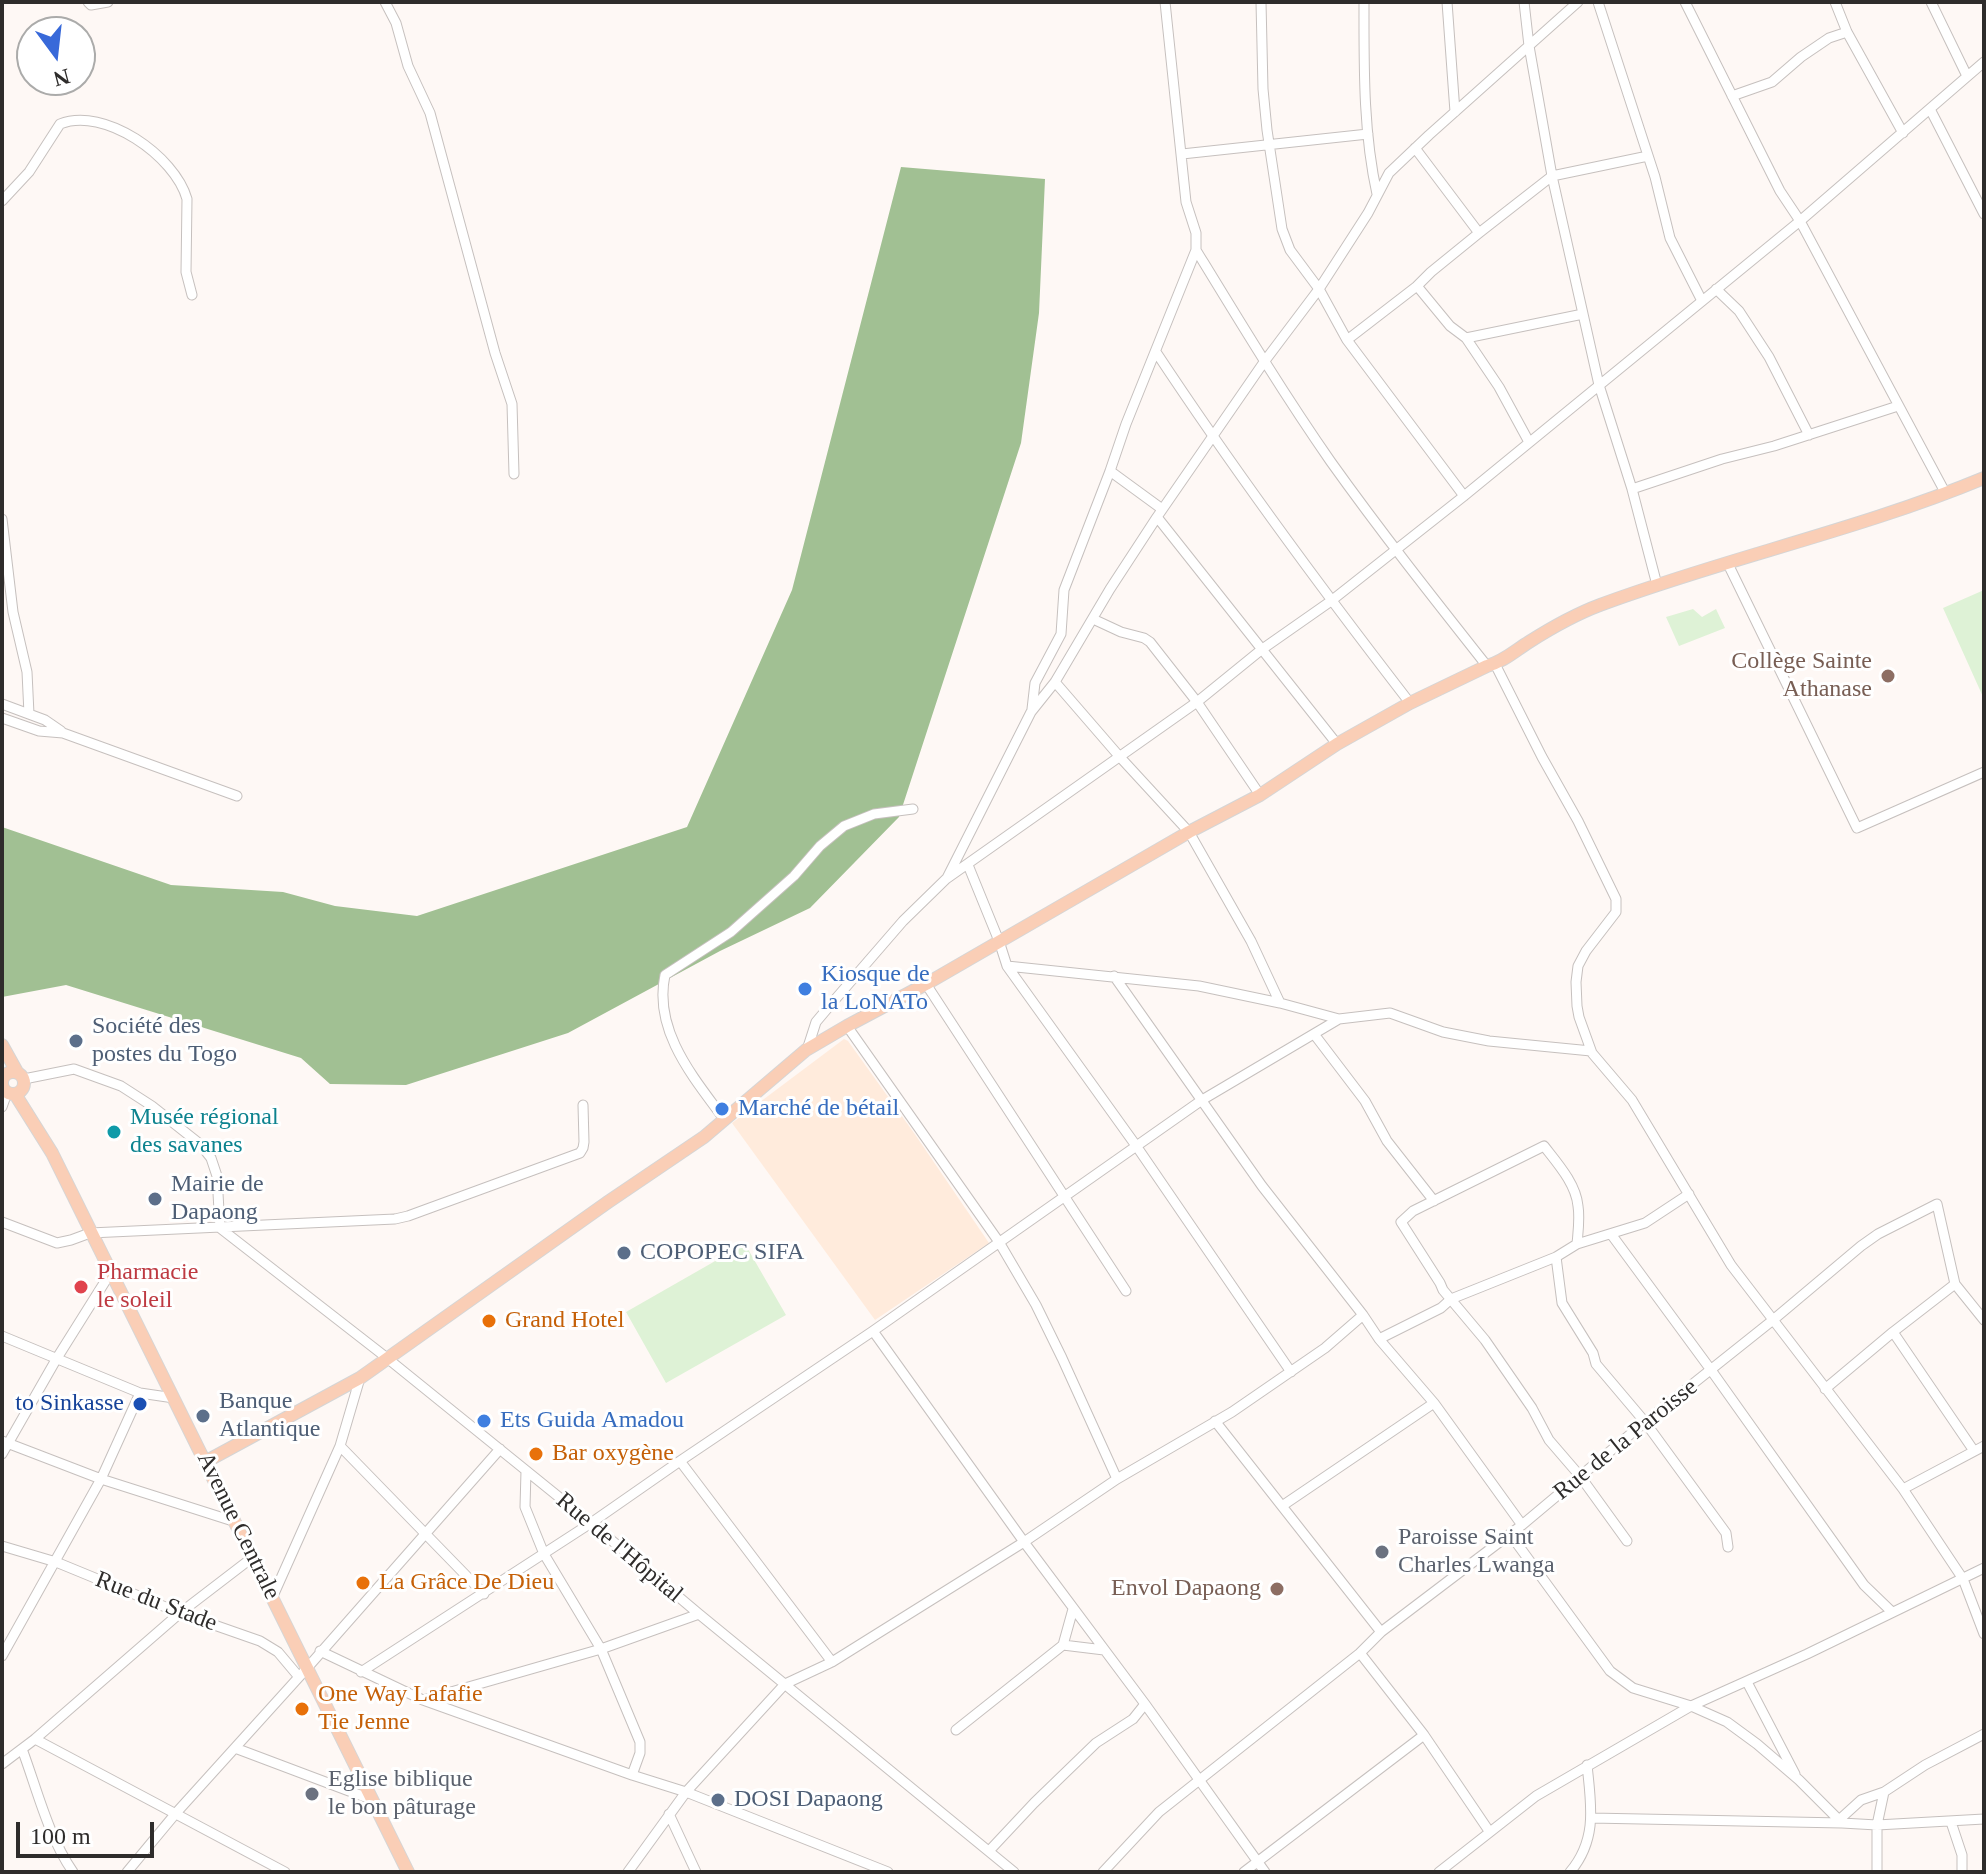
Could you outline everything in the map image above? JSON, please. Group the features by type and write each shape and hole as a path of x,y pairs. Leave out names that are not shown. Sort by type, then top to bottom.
{"main road":[{"path":"205,1462 360,1378 704,1137 806,1050 1189,832 1260,795 1337,744 1410,703 1491,665 1585,611 1657,585 1946,494 1984,478"},
{"name":"Avenue Centrale","path":"2,1045 16,1083"},
{"name":"Avenue Centrale","path":"2,1060 273,1596 303,1672 373,1800 408,1872"}],"street":[{"path":"88,2 91,5 108,2"},
{"path":"385,2 396,23 408,66 430,113 495,353 512,404 514,474"},
{"path":"1031,712 1035,683 1061,634 1064,590 1196,250 1196,233 1186,202 1165,2"},
{"path":"1261,2 1268,145 1282,229 1290,250 1319,289 1347,340 1464,496"},
{"path":"1364,2 1364,97 1370,165 1377,194"},
{"path":"1447,2 1455,112"},
{"path":"1524,2 1552,176 1599,385 1632,489 1657,585"},
{"path":"946,879 1031,712 1055,682 1160,513 1264,362 1319,289 1368,213 1389,173 1578,2"},
{"path":"1598,2 1655,177 1670,238 1702,301"},
{"path":"1685,2 1780,191 1800,221 1946,494"},
{"path":"1835,2 1847,32 1903,133"},
{"path":"1931,2 1967,76"},
{"path":"1732,96 1772,82 1829,38 1847,32"},
{"path":"806,1050 816,1022 888,937 946,879 1197,702 1261,650 1331,601 1800,221 1984,62"},
{"path":"1930,109 1984,214"},
{"path":"2,201 29,172 60,124 81,119 97,121 127,134 157,155 184,188 187,199 186,272 192,295"},
{"path":"1182,154 1368,134"},
{"path":"1415,148 1479,233"},
{"path":"1347,340 1552,176 1648,156"},
{"path":"1196,250 1264,362 1331,461 1395,550 1491,665 1578,821 1616,899 1614,916 1595,938 1578,966 1577,1006 1591,1051 1632,1100 1731,1265 1903,1489 1963,1579 1984,1634"},
{"path":"1417,286 1450,326 1466,338 1499,387 1529,442"},
{"path":"1716,289 1739,311 1761,345 1809,435"},
{"path":"1466,338 1583,314"},
{"path":"1156,352 1212,438 1410,703"},
{"path":"1632,489 1898,406"},
{"path":"1110,471 1160,513 1261,650 1337,744"},
{"path":"2,519 13,612 27,672 29,714"},
{"path":"1728,564 1857,828 1984,772"},
{"path":"1093,619 1150,642 1197,702 1260,795"},
{"path":"1055,682 1189,832 1251,941 1280,1003"},
{"path":"2,704 45,720 63,733"},
{"path":"2,718 39,731 63,733 237,796"},
{"path":"724,1119 674,1046 661,994 665,975 731,932 844,826 874,814 913,809"},
{"path":"968,865 1007,966 1137,1147 1291,1372"},
{"path":"1007,966 1199,986 1339,1019 1390,1013 1443,1032 1479,1040 1591,1051"},
{"path":"1114,976 1262,1186 1379,1339 1434,1403 1522,1525"},
{"path":"926,984 1126,1291"},
{"path":"361,1672 591,1523 873,1331 1202,1100 1339,1019"},
{"path":"847,1026 999,1242 1049,1331 1117,1479"},
{"path":"1314,1034 1365,1101 1392,1148 1434,1201"},
{"path":"2,1107 16,1083 74,1069 121,1086 200,1144 211,1158 217,1176 220,1228"},
{"path":"2,1222 57,1243 90,1233 383,1220 408,1216 580,1153 584,1142 583,1105"},
{"path":"1577,1244 1579,1211 1576,1195 1544,1146 1413,1211 1401,1222 1443,1290 1493,1351 1532,1408 1549,1440 1580,1476 1627,1541"},
{"path":"1379,1339 1441,1308 1451,1299 1556,1257 1577,1244 1645,1223 1689,1194"},
{"name":"Rue de la Paroisse","path":"1103,1872 1153,1817 1199,1779 1360,1653 1381,1632 1522,1525 1878,1234 1937,1204 1955,1284"},
{"name":"Rue de l'Hôpital","path":"220,1228 500,1449 1014,1872"},
{"path":"1611,1234 1864,1585 1892,1612"},
{"path":"1556,1257 1562,1303 1593,1353 1596,1364 1645,1422 1726,1533 1728,1547"},
{"path":"2,1454 5,1442 111,1272"},
{"path":"1825,1389 1955,1284 1984,1320"},
{"path":"628,1872 686,1792 785,1684 832,1662 1024,1542 1117,1479 1232,1412 1325,1348 1363,1315"},
{"path":"873,1331 1265,1872"},
{"path":"1893,1332 1974,1451"},
{"path":"2,1336 140,1393 174,1398"},
{"path":"273,1596 340,1446 360,1378"},
{"path":"2,1656 101,1479 140,1393"},
{"path":"1282,1506 1434,1403"},
{"path":"1215,1421 1381,1632"},
{"path":"5,1442 101,1479 236,1522"},
{"path":"340,1446 484,1594"},
{"path":"1903,1489 1984,1446"},
{"path":"127,1872 500,1449"},
{"path":"680,1461 832,1662"},
{"path":"526,1471 525,1507 544,1554 601,1649 640,1742 640,1753 632,1775"},
{"path":"1510,1534 1610,1671 1620,1680 1633,1688 1691,1706 1727,1722 1799,1780 1841,1821"},
{"name":"Rue du Stade","path":"2,1546 56,1562 180,1613 260,1641 303,1672"},
{"path":"2,1764 180,1613 253,1557"},
{"path":"1439,1872 1536,1796 1691,1706 1876,1622 1984,1568"},
{"path":"956,1730 1063,1645 1073,1609"},
{"path":"423,1700 601,1649 699,1614"},
{"path":"1063,1645 1104,1650"},
{"path":"320,1651 423,1700 686,1792 888,1872"},
{"path":"1360,1653 1424,1735 1489,1831"},
{"path":"1747,1682 1799,1780"},
{"path":"989,1851 1096,1743 1133,1719 1145,1704"},
{"path":"1841,1821 1861,1800 1884,1792 1925,1765 1984,1734"},
{"path":"1244,1872 1424,1735"},
{"path":"35,1739 285,1872"},
{"path":"235,1748 373,1800"},
{"path":"22,1749 62,1855 73,1872"},
{"path":"1570,1872 1584,1854 1588,1841 1591,1818 1587,1765"},
{"path":"1877,1872 1877,1825 1884,1792"},
{"path":"669,1814 696,1872"},
{"path":"1591,1818 1841,1821 1877,1825 1984,1819"},
{"path":"1951,1822 1962,1855 1962,1872"}],"shaded area":[{"path":"844,1039 914,1133 989,1243 875,1320 732,1123"}],"green space":[{"path":"901,167 1045,179 1039,313 1021,443 899,817 810,908 720,951 568,1033 406,1085 330,1084 301,1058 66,985 2,997 2,827 171,885 283,892 335,906 417,916 687,827 792,590"},
{"path":"1984,590 1984,699 1943,608"},
{"path":"1693,609 1702,617 1716,609 1725,628 1679,646 1666,617"},
{"path":"745,1244 786,1315 666,1383 626,1312"}],"place":[{"name":"Collège Sainte Athanase","path":"1888,676"},
{"name":"Kiosque de la LoNATo","path":"805,989"},
{"name":"Société des postes du Togo","path":"76,1041"},
{"name":"Marché de bétail","path":"722,1109"},
{"name":"Musée régional des savanes","path":"114,1132"},
{"name":"Mairie de Dapaong","path":"155,1199"},
{"name":"COPOPEC SIFA","path":"624,1253"},
{"name":"Pharmacie le soleil","path":"81,1287"},
{"name":"Grand Hotel","path":"489,1321"},
{"name":"to Sinkasse","path":"140,1404"},
{"name":"Banque Atlantique","path":"203,1416"},
{"name":"Ets Guida Amadou","path":"484,1421"},
{"name":"Bar oxygène","path":"536,1454"},
{"name":"Paroisse Saint Charles Lwanga","path":"1382,1552"},
{"name":"La Grâce De Dieu","path":"363,1583"},
{"name":"Envol Dapaong","path":"1277,1589"},
{"name":"One Way Lafafie Tie Jenne","path":"302,1709"},
{"name":"Eglise biblique le bon pâturage","path":"312,1794"},
{"name":"DOSI Dapaong","path":"718,1800"}]}
